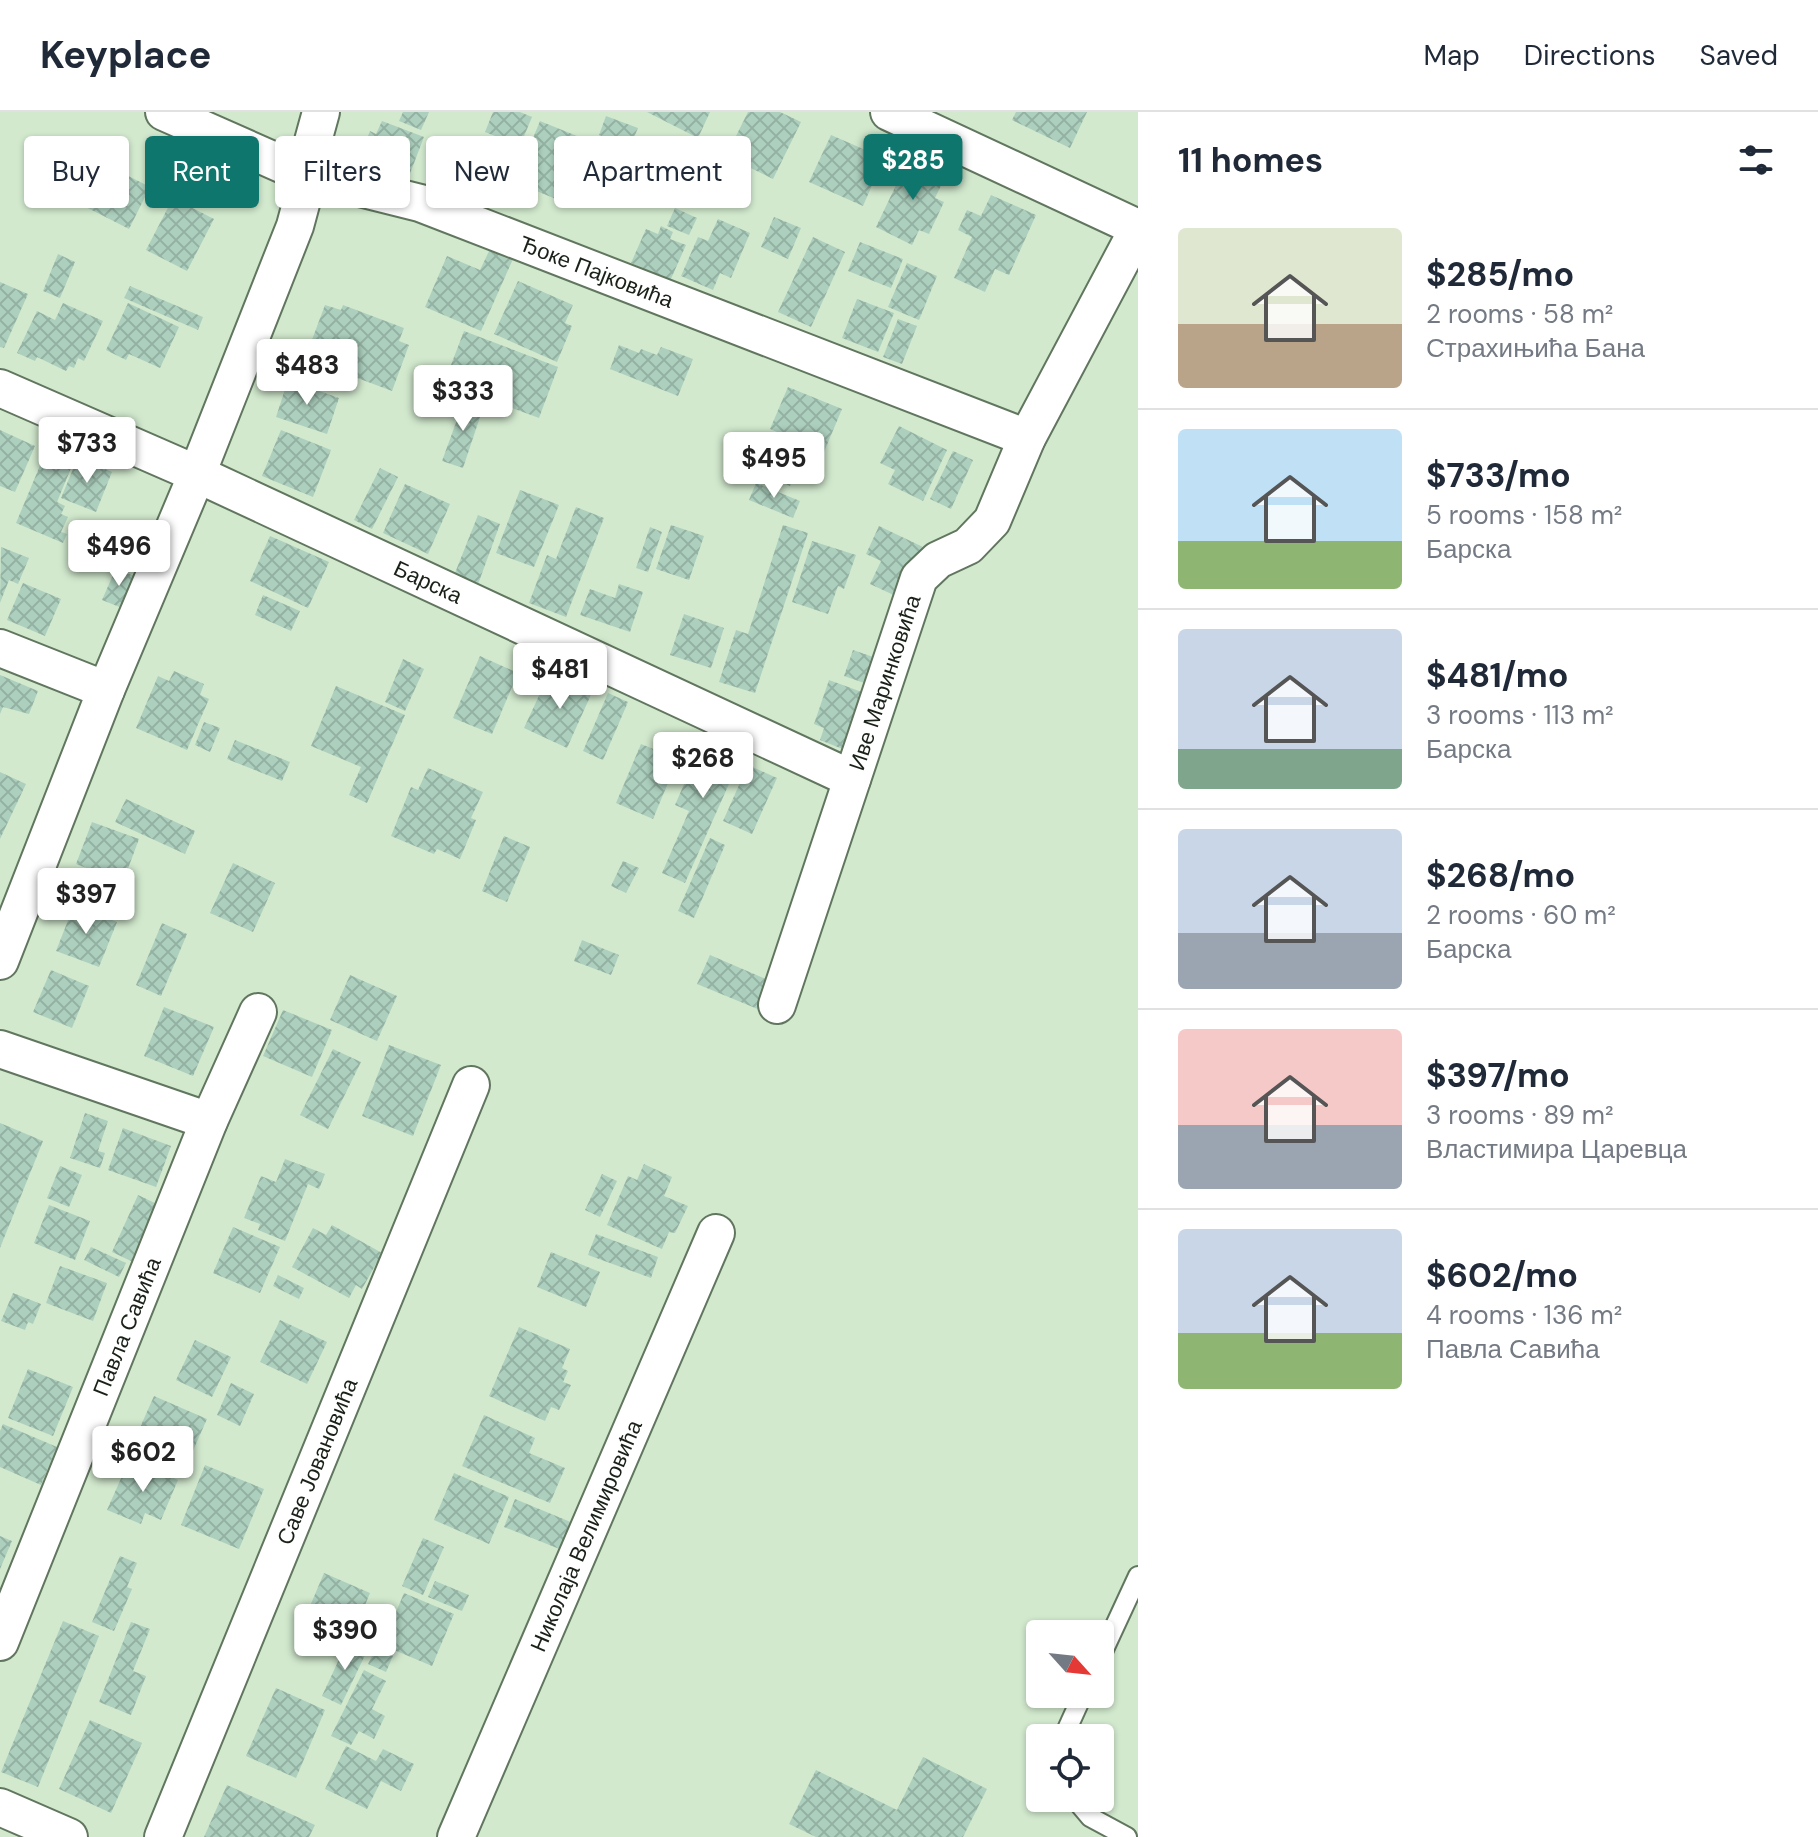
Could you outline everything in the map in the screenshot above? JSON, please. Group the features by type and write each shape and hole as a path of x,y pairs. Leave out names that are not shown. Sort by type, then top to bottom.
{"street":[{"name":"Ђоке Пајковића","path":"164,112 275,161"},
{"path":"314,136 321,112"},
{"path":"889,112 1138,228"},
{"name":"Ђоке Пајковића","path":"410,200 1027,438"},
{"path":"0,961 106,690 197,474 300,208"},
{"name":"Иве Маринковића","path":"777,1005 919,578 938,560 968,546 992,521 1027,438 1138,228"},
{"name":"Барска","path":"0,388 197,474 852,779"},
{"path":"0,648 106,690"},
{"name":"Павла Савића","path":"0,1642 209,1121 258,1012"},
{"path":"0,1049 209,1121"},
{"name":"Саве Јовановића","path":"163,1837 471,1085"},
{"name":"Николаја Велимировића","path":"456,1837 716,1233"},
{"path":"0,1807 69,1837"}],"lane":[{"path":"1114,1628 1138,1576"},
{"path":"1086,1812 1127,1837"}],"building":[{"path":"403,112 429,112 421,130 399,121"},
{"path":"493,112 520,112 532,117 524,136 495,136 485,132"},
{"path":"647,112 710,112 699,136"},
{"path":"748,112 780,112 801,122 773,179 751,168 751,136 736,136"},
{"path":"1016,112 1087,112 1070,148 1012,120"},
{"path":"606,116 638,128 635,136 599,135"},
{"path":"382,121 424,137 410,174 410,136 368,136 370,131 376,134"},
{"path":"540,121 577,136 554,136 554,198 538,192 538,136 534,136"},
{"path":"831,135 884,158 863,206 809,182"},
{"path":"910,156 947,173 935,198 944,202 929,234 919,230 912,245 876,227"},
{"path":"129,176 145,184 145,197 129,229 88,208 129,208"},
{"path":"991,195 1036,215 1009,275 995,269 985,292 954,278 972,237 958,230 967,210 981,216"},
{"path":"168,208 193,208 214,219 187,271 146,250"},
{"path":"675,208 697,218 689,235 667,226"},
{"path":"774,217 801,228 788,259 761,247"},
{"path":"718,219 750,233 731,278 720,273 713,290 681,276 698,237 708,241"},
{"path":"661,226 673,232 670,239 686,245 670,281 631,263 646,229 658,234"},
{"path":"813,237 845,252 811,327 778,312"},
{"path":"860,242 903,259 891,288 848,271"},
{"path":"490,249 513,259 481,331 425,307 447,256 480,270"},
{"path":"58,254 75,262 60,298 43,291"},
{"path":"907,263 937,276 919,320 888,307"},
{"path":"518,281 573,305 565,323 572,326 557,362 494,334"},
{"path":"0,282 28,294 4,348 0,347"},
{"path":"130,286 203,317 198,330 124,298"},
{"path":"857,299 894,313 878,352 842,338"},
{"path":"63,303 103,321 84,361 78,358 74,368 69,366 66,371 37,357 35,361 17,353 37,311 55,320"},
{"path":"128,303 179,327 160,368 129,354 126,360 106,350"},
{"path":"325,305 341,310 343,305 404,328 399,341 409,345 392,391 320,364 325,351 310,345"},
{"path":"898,319 917,326 902,364 883,357"},
{"path":"464,331 558,367 539,418 444,383"},
{"path":"619,345 639,353 641,349 657,355 661,347 693,359 678,396 610,369"},
{"path":"288,380 339,398 327,434 276,417"},
{"path":"788,387 842,409 824,452 770,429"},
{"path":"465,398 484,405 463,468 442,461"},
{"path":"899,426 947,450 923,501 888,484 895,470 880,463"},
{"path":"0,430 35,446 15,492 0,486"},
{"path":"281,430 331,450 313,497 262,476"},
{"path":"54,432 81,444 57,502 65,506 61,514 68,517 61,532 67,534 63,543 16,523"},
{"path":"780,451 801,459 790,486 770,478"},
{"path":"953,451 973,460 951,509 930,499"},
{"path":"78,457 112,472 96,512 61,498"},
{"path":"380,468 398,477 372,529 354,520"},
{"path":"756,483 800,501 793,518 749,500"},
{"path":"405,484 450,504 428,554 383,533"},
{"path":"520,490 559,505 534,567 496,553"},
{"path":"576,507 604,518 566,617 529,603 547,555 556,559"},
{"path":"478,515 500,524 477,587 453,578"},
{"path":"671,525 704,536 689,580 656,569"},
{"path":"783,525 808,533 755,693 719,682 736,630 748,634"},
{"path":"879,526 923,547 900,598 870,584 881,561 866,554"},
{"path":"650,527 662,532 648,572 636,568"},
{"path":"270,536 329,562 308,608 250,581"},
{"path":"812,541 856,555 844,589 838,586 828,614 792,602"},
{"path":"1,547 29,558 18,584 9,580 0,603"},
{"path":"116,568 136,577 122,608 102,600"},
{"path":"23,583 61,599 45,636 7,620"},
{"path":"619,584 643,592 630,632 580,615 590,589 615,598"},
{"path":"263,595 300,611 291,631 255,615"},
{"path":"684,614 724,628 711,668 670,655"},
{"path":"853,650 879,659 870,685 844,676"},
{"path":"480,656 518,673 492,734 453,718"},
{"path":"403,659 424,669 405,711 385,702"},
{"path":"174,671 204,684 200,695 209,699 187,750 136,728 158,676 169,681"},
{"path":"0,675 38,691 29,714 3,707 0,714"},
{"path":"566,675 594,688 567,748 524,728 543,687 557,694"},
{"path":"829,680 870,695 850,752 820,740 824,728 814,724"},
{"path":"336,686 405,715 367,803 349,795 361,767 311,746"},
{"path":"608,693 628,702 603,760 583,751"},
{"path":"204,722 220,728 210,752 195,745"},
{"path":"719,728 748,741 685,883 662,873 689,811 675,805 695,759 703,763"},
{"path":"235,740 290,762 282,781 227,759"},
{"path":"641,744 678,759 653,819 616,803"},
{"path":"748,765 777,778 752,834 723,821"},
{"path":"428,768 483,792 471,818 476,820 460,859 437,849 434,854 391,836 411,787 418,790"},
{"path":"0,772 26,784 0,839"},
{"path":"126,799 195,831 185,854 115,822"},
{"path":"92,822 139,839 123,882 76,864"},
{"path":"504,836 530,847 507,902 482,891"},
{"path":"710,838 725,845 694,918 678,911"},
{"path":"623,861 639,868 626,893 611,886"},
{"path":"233,863 275,883 253,932 210,913"},
{"path":"74,905 117,922 99,967 56,951"},
{"path":"162,923 187,934 161,996 136,985"},
{"path":"582,940 619,955 611,975 574,961"},
{"path":"710,955 773,982 760,1010 697,984"},
{"path":"51,970 89,986 72,1028 33,1012"},
{"path":"350,975 397,996 377,1041 330,1020"},
{"path":"164,1007 214,1027 193,1076 144,1056"},
{"path":"283,1010 332,1030 312,1077 263,1056"},
{"path":"389,1045 441,1065 413,1136 362,1116"},
{"path":"333,1049 361,1062 328,1129 300,1115"},
{"path":"85,1113 108,1121 98,1151 105,1153 100,1168 70,1158"},
{"path":"0,1123 43,1141 0,1248"},
{"path":"123,1128 171,1146 156,1187 108,1170"},
{"path":"285,1159 325,1174 319,1189 308,1184 285,1241 258,1230 260,1224 244,1218 261,1176 276,1182"},
{"path":"644,1164 672,1177 664,1196 688,1206 675,1233 669,1232 662,1249 607,1225 628,1176 637,1180"},
{"path":"60,1166 82,1175 69,1207 47,1198"},
{"path":"602,1174 617,1181 600,1217 585,1210"},
{"path":"138,1195 159,1205 133,1262 112,1252"},
{"path":"49,1205 90,1221 75,1260 34,1243"},
{"path":"332,1225 382,1253 362,1289 356,1285 349,1298 292,1267 313,1228 326,1235"},
{"path":"233,1227 280,1247 260,1293 213,1273"},
{"path":"596,1234 658,1257 651,1278 588,1255"},
{"path":"91,1247 126,1263 119,1277 84,1260"},
{"path":"551,1252 600,1272 586,1307 537,1287"},
{"path":"60,1266 107,1283 93,1321 46,1303"},
{"path":"278,1275 304,1288 299,1299 273,1286"},
{"path":"13,1293 41,1304 33,1324 28,1322 25,1330 1,1321"},
{"path":"280,1320 327,1342 307,1384 260,1362"},
{"path":"519,1327 570,1349 562,1368 568,1371 563,1382 571,1385 559,1410 551,1407 545,1421 489,1396"},
{"path":"195,1340 231,1357 212,1397 176,1380"},
{"path":"28,1369 73,1387 53,1436 8,1418"},
{"path":"231,1383 254,1394 240,1426 217,1415"},
{"path":"154,1396 207,1419 187,1464 139,1443 143,1434 138,1432"},
{"path":"484,1415 535,1438 529,1453 565,1468 550,1503 462,1466"},
{"path":"3,1424 57,1447 41,1485 0,1467 0,1431"},
{"path":"141,1463 178,1480 161,1520 145,1513 141,1524 107,1510 126,1467 137,1472"},
{"path":"205,1465 264,1489 239,1549 181,1525"},
{"path":"454,1473 509,1497 489,1544 434,1520"},
{"path":"515,1499 573,1523 562,1550 504,1527"},
{"path":"0,1536 12,1541 0,1569"},
{"path":"423,1538 444,1547 423,1595 402,1586"},
{"path":"120,1556 137,1563 127,1587 132,1589 114,1631 92,1622"},
{"path":"324,1573 370,1593 353,1635 337,1629 333,1638 302,1625"},
{"path":"435,1581 469,1595 462,1611 428,1597"},
{"path":"404,1593 454,1614 432,1666 382,1645"},
{"path":"63,1621 99,1636 38,1787 1,1772"},
{"path":"131,1622 150,1629 133,1671 146,1676 131,1715 99,1702"},
{"path":"348,1640 368,1649 341,1705 322,1696"},
{"path":"376,1648 393,1656 386,1672 368,1664"},
{"path":"364,1670 386,1681 372,1709 385,1716 374,1739 359,1731 351,1745 331,1736"},
{"path":"276,1688 325,1710 296,1778 246,1756"},
{"path":"90,1720 142,1743 111,1813 59,1789"},
{"path":"346,1746 376,1761 383,1749 414,1764 401,1791 381,1781 367,1809 325,1789"},
{"path":"923,1757 987,1789 963,1837 816,1837 789,1824 816,1770 897,1810"},
{"path":"227,1785 315,1825 309,1837 204,1837"}]}
